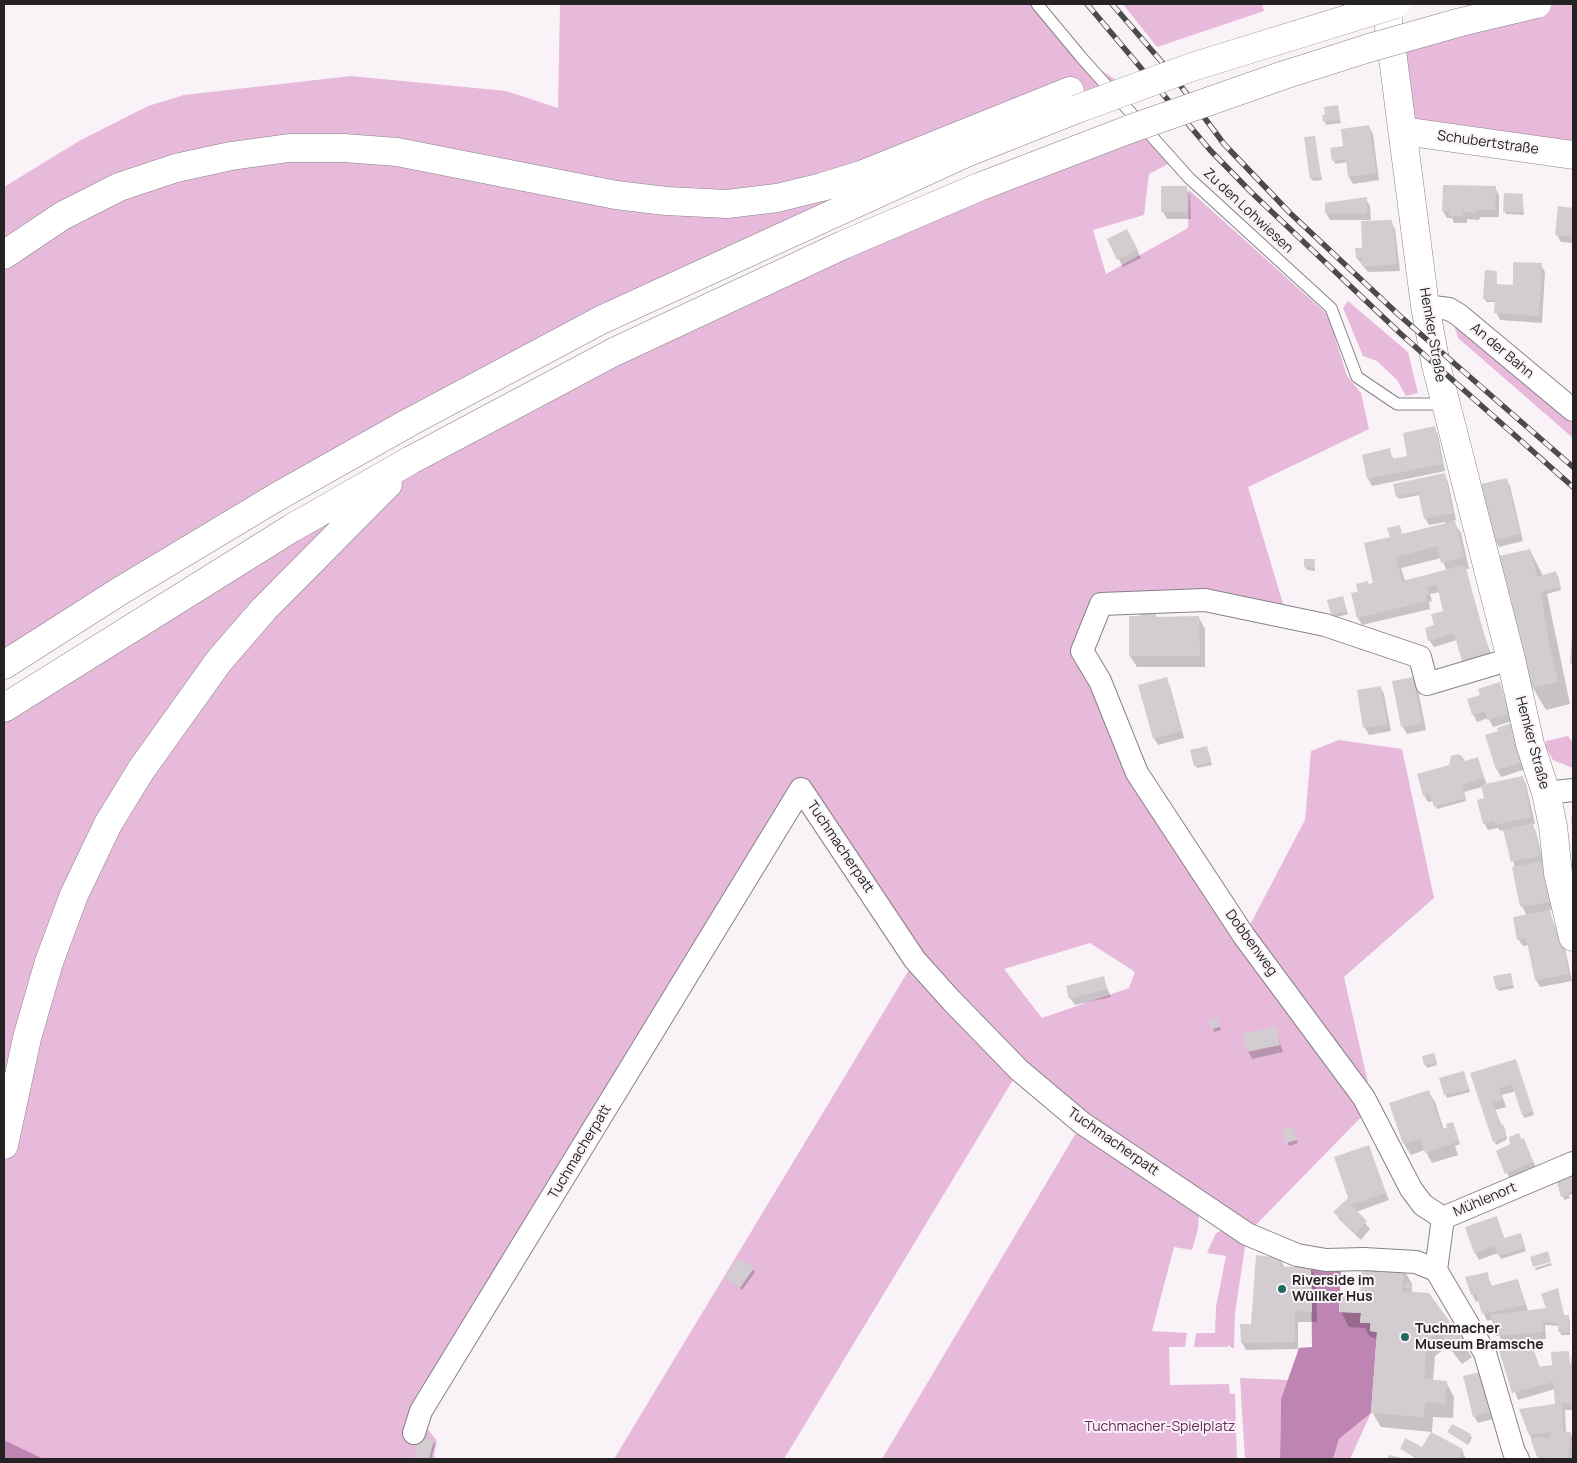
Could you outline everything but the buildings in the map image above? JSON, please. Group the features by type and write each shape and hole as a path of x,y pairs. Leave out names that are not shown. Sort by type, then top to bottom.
{"main road":[{"name":"Hemker Straße","path":"1386,4 1425,306 1436,365 1511,659 1530,744 1546,793 1554,826 1556,864 1573,937"},
{"path":"4,255 62,216 119,187 176,168 231,156 289,148 344,148 397,152 616,195 727,204 777,198 846,180 1073,100 1131,90 1276,40 1396,4"},
{"path":"4,708 275,538 411,460 614,352 825,254 979,187 1130,129 1360,51 1461,22 1537,4"},
{"path":"4,665 120,591 275,498 408,423 601,320 956,158 1073,100"},
{"name":"Schubertstraße","path":"1403,131 1573,155"},
{"path":"4,1145 27,1038 49,962 74,895 108,824 152,753 219,661 264,609 411,460"},
{"name":"Hemker Straße","path":"1554,826 1566,846 1573,871"}],"street":[{"name":"An der Bahn","path":"1425,306 1449,309 1459,315 1573,410"},
{"name":"Dobbenweg","path":"1443,1218 1423,1205 1411,1189 1364,1098 1244,936 1137,773 1100,681 1082,651 1101,604 1205,600 1325,625 1420,657 1427,684 1511,659"},
{"name":"Tuchmacherpatt","path":"414,1433 421,1411 801,789 915,960 950,1000 1019,1070 1082,1123 1247,1234 1297,1255 1326,1260 1364,1259 1416,1262 1436,1270"},
{"path":"1546,793 1573,790"},
{"name":"Mühlenort","path":"1436,1270 1443,1218 1573,1163"},
{"path":"1436,1270 1485,1353 1514,1452 1518,1459"}],"lane":[{"name":"Zu den Lohwiesen","path":"1037,4 1081,57 1189,178 1331,308 1358,377 1397,404 1446,404"}],"green space":[{"path":"560,4 1042,4 1081,57 1131,90 1070,91 692,278 4,665 4,187 79,141 148,106 184,95 351,76 506,91 558,108"},
{"path":"1123,4 1262,4 1264,11 1157,47"},
{"path":"1537,4 1573,4 1573,155 1403,131 1391,42"},
{"name":"Tuchmacher-Spielplatz","path":"1143,124 1174,161 1149,174 1144,215 1093,230 1106,274 1188,228 1189,190 1328,315 1347,376 1361,393 1369,429 1248,487 1287,617 1205,600 1101,604 1082,651 1137,773 1244,936 1305,820 1311,751 1339,740 1402,749 1434,898 1344,977 1373,1105 1247,1234 1235,1313 1234,1349 1228,1345 1228,1347 1194,1347 1196,1333 1215,1333 1216,1307 1226,1256 1207,1253 1216,1233 1223,1230 1194,1206 1199,1215 1198,1229 1192,1250 1174,1247 1152,1331 1187,1333 1185,1347 1169,1347 1170,1385 1229,1384 1230,1394 1235,1394 1237,1459 882,1459 1082,1123 1019,1070 784,1459 614,1459 915,960 801,789 421,1411 426,1427 437,1441 435,1459 44,1459 4,1440 4,708 614,352","holes":["1090,943 1135,972 1129,988 1042,1018 1004,969"]},
{"path":"1348,301 1408,352 1418,393 1406,396 1397,380 1377,361 1363,356 1343,308"},
{"path":"1449,309 1573,410 1573,438 1458,338"},
{"path":"1568,736 1573,743 1573,768 1553,760 1545,746 1546,741"},
{"path":"1240,1378 1288,1380 1281,1399 1280,1459 1245,1459"},
{"path":"1371,1413 1350,1459 1333,1459 1339,1439"}],"shaded area":[{"path":"1311,1266 1341,1267 1339,1312 1361,1313 1360,1322 1370,1323 1370,1331 1377,1332 1371,1413 1339,1439 1333,1459 1280,1459 1281,1399 1299,1348 1312,1347"},
{"path":"4,1440 44,1459 4,1459"}],"railway":[{"path":"1087,4 1210,150 1252,193 1402,335 1573,487"},
{"path":"1112,4 1172,74 1224,144 1290,213 1400,316 1573,467"}],"place":[{"name":"Riverside im Wüllker Hus","path":"1282,1289"},
{"name":"Tuchmacher Museum Bramsche","path":"1405,1337"}]}
